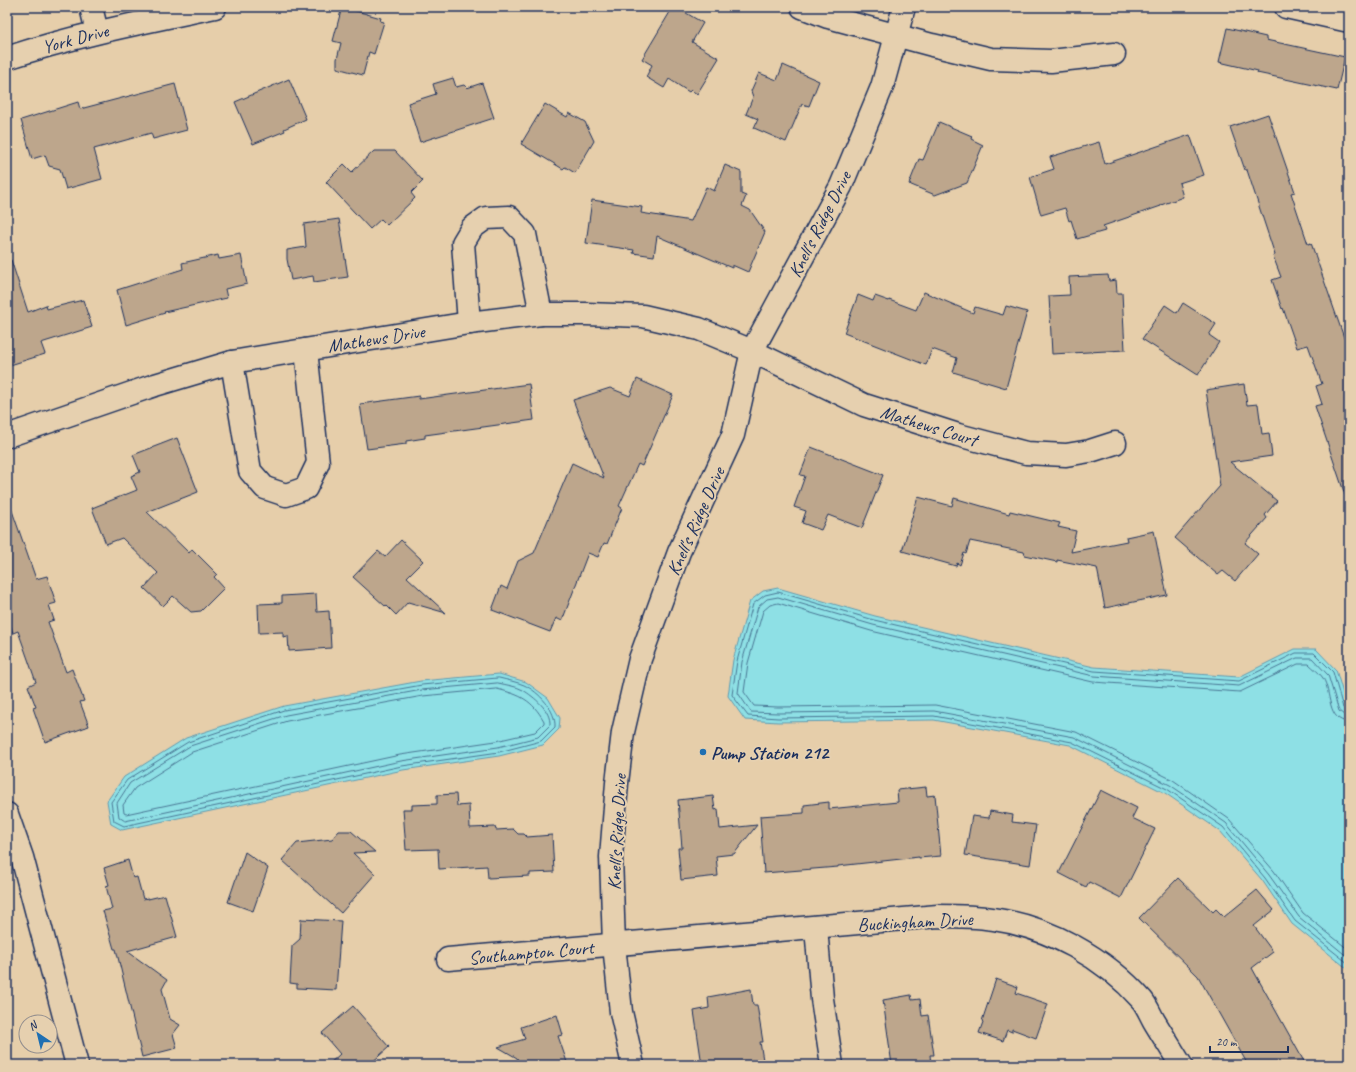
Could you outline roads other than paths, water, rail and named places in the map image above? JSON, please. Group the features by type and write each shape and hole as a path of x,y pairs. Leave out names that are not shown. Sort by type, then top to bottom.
{"street":[{"path":"91,7 97,32"},
{"name":"York Drive","path":"7,58 50,44 97,32 215,7"},
{"path":"802,7 828,17 897,36 991,58 1051,61 1114,54"},
{"name":"Knell's Ridge Drive","path":"633,1065 621,1012 614,945 611,856 616,782 623,732 640,659 679,552 733,435 752,351 841,186 882,87 904,7"},
{"path":"1286,7 1349,21"},
{"path":"469,323 463,243 472,228 486,218 509,217 526,234 541,314"},
{"name":"Mathews Drive","path":"7,436 155,385 232,362 469,323 541,314 643,316 699,329 752,351"},
{"path":"232,362 250,471 265,488 286,496 306,488 318,463 306,350"},
{"name":"Mathews Court","path":"752,351 864,405 958,435 1026,453 1066,455 1090,451 1116,443"},
{"path":"7,814 22,857 77,1065"},
{"name":"Buckingham Drive","path":"614,945 938,916 965,916 993,919 1018,924 1061,939 1096,960 1122,981 1142,1001 1181,1065"},
{"path":"816,927 822,999 832,1065"},
{"name":"Southampton Court","path":"448,959 614,945"}],"water":[{"path":"778,588 875,616 1094,667 1239,677 1295,649 1316,649 1336,670 1349,713 1349,970 1292,924 1262,880 1220,831 1165,793 1070,745 934,720 778,722 745,720 728,696 733,660 750,601 763,591"},
{"path":"499,674 526,682 548,698 560,718 559,729 543,745 499,756 403,770 122,830 111,824 107,801 124,777 186,738 284,706 421,681"}],"place":[{"name":"Pump Station 212","path":"703,752"}]}
